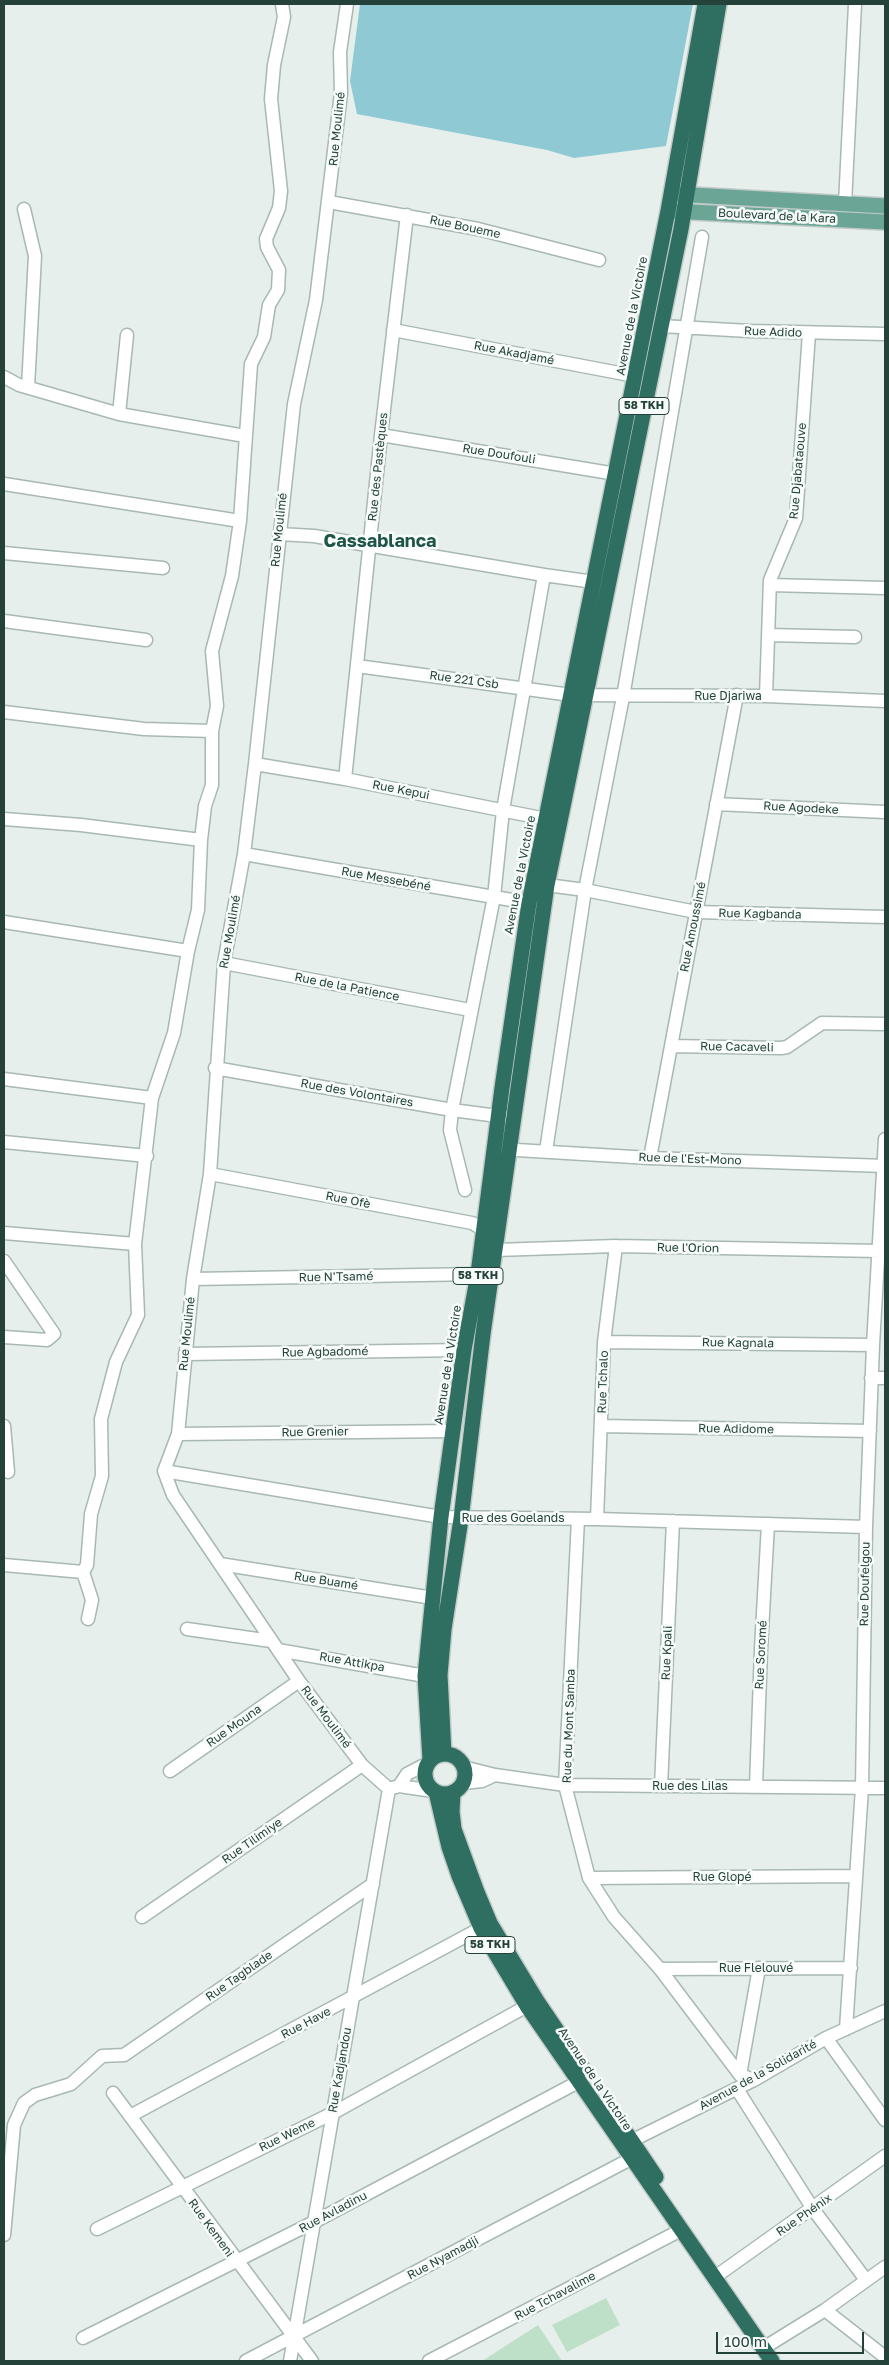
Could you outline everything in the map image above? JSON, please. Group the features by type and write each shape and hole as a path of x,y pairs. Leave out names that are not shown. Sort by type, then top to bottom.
{"highway":[{"name":"Avenue de la Victoire","path":"679,194 705,4"},
{"name":"Avenue de la Victoire","path":"444,1754 440,1707 441,1653 461,1519 483,1334 496,1250 502,1149 529,903 546,819 578,695 660,326 679,194 719,4"},
{"name":"Avenue de la Victoire","path":"506,1118 547,885 578,695 594,582 635,376 676,211"},
{"name":"Avenue de la Victoire","path":"429,1762 425,1676 441,1517 464,1350 484,1230 502,1149"},
{"path":"444,1754 452,1756 464,1767 458,1787 442,1794 435,1791 425,1778 429,1762 444,1754"},
{"name":"Avenue de la Victoire","path":"458,1787 452,1812 454,1829 476,1892 490,1923 681,2230 772,2361"},
{"name":"Avenue de la Victoire","path":"435,1791 449,1847 481,1928 527,2006 580,2081 722,2272 783,2361"}],"main road":[{"name":"Boulevard de la Kara","path":"679,194 885,206"},
{"name":"Boulevard de la Kara","path":"676,211 885,222"}],"street":[{"path":"88,1619 92,1600 83,1572 87,1565 90,1514 102,1476 101,1419 116,1362 138,1314 135,1244 147,1156 152,1098 174,1033 188,951 198,910 201,840 206,806 212,785 212,731 216,706 212,651 232,576 240,521 251,364 264,337 268,305 278,290 279,270 267,248 266,239 279,208 281,191 271,99 274,65 284,17 282,4"},
{"name":"Rue Moulimé","path":"347,4 340,52 341,93 316,300 294,404 244,854 224,963 215,1068 210,1174 193,1279 178,1434 164,1472 173,1495 299,1681 362,1765 394,1788"},
{"path":"845,204 855,4"},
{"name":"Rue Boueme","path":"328,202 478,229 599,260"},
{"path":"24,209 35,256 28,387"},
{"name":"Rue des Pastèques","path":"345,779 381,435 408,215"},
{"path":"546,1151 585,890 623,697 702,237"},
{"name":"Rue Adido","path":"660,326 885,334"},
{"name":"Rue Akadjamé","path":"394,330 635,376"},
{"name":"Rue Djabataouve","path":"766,696 770,585 796,518 808,332"},
{"path":"119,414 127,335"},
{"path":"4,377 28,387 119,414 245,436"},
{"name":"Rue Doufouli","path":"381,435 616,474"},
{"path":"4,484 240,521"},
{"path":"279,534 314,536 544,576 594,582"},
{"path":"4,553 164,568"},
{"path":"465,1190 450,1130 452,1110 470,1010 494,898 503,810 544,576"},
{"path":"770,585 885,588"},
{"path":"4,621 146,640"},
{"path":"768,635 855,637"},
{"name":"Rue 221 Csb","path":"357,666 578,695"},
{"name":"Rue Djariwa","path":"578,695 623,697 737,695 885,701"},
{"name":"Rue Amoussimé","path":"650,1158 737,695"},
{"path":"4,712 144,729 212,731"},
{"name":"Rue Kepui","path":"255,764 345,779 546,819"},
{"name":"Rue Agodeke","path":"716,804 885,812"},
{"path":"4,819 81,825 201,840"},
{"name":"Rue Messebéné","path":"244,854 529,903"},
{"name":"Rue Kagbanda","path":"547,885 585,890 696,912 885,917"},
{"path":"4,922 188,951"},
{"name":"Rue de la Patience","path":"224,963 470,1010"},
{"name":"Rue Cacaveli","path":"671,1046 781,1048 787,1047 822,1023 885,1024"},
{"name":"Rue des Volontaires","path":"215,1068 506,1118"},
{"path":"4,1079 152,1098"},
{"name":"Rue Doufelgou","path":"846,2029 862,1788 866,1527 871,1378 885,1166 885,1139"},
{"path":"4,1142 147,1156"},
{"name":"Rue de l'Est-Mono","path":"502,1149 650,1158 885,1166"},
{"name":"Rue Ofè","path":"210,1174 472,1223 484,1230"},
{"path":"4,1233 135,1244"},
{"name":"Rue l'Orion","path":"496,1250 616,1246 879,1251"},
{"name":"Rue Tchalo","path":"597,1519 604,1342 616,1246"},
{"path":"4,1260 54,1334 47,1340 4,1337"},
{"name":"Rue N'Tsamé","path":"193,1279 478,1274"},
{"name":"Rue Kagnala","path":"604,1342 873,1345"},
{"name":"Rue Agbadomé","path":"185,1354 464,1350"},
{"path":"871,1378 885,1378"},
{"path":"4,1426 8,1472"},
{"name":"Rue Adidome","path":"602,1426 870,1431"},
{"name":"Rue Grenier","path":"178,1434 453,1431"},
{"name":"Rue des Goelands","path":"164,1472 461,1519 597,1519 866,1527"},
{"name":"Rue du Mont Samba","path":"578,1519 565,1785 589,1878 614,1917 660,1969 740,2075"},
{"name":"Rue Kpali","path":"661,1786 672,1521"},
{"name":"Rue Soromé","path":"756,1786 768,1524"},
{"name":"Rue Buamé","path":"220,1564 433,1598"},
{"path":"4,1565 83,1572"},
{"name":"Rue Attikpa","path":"187,1628 425,1676"},
{"name":"Rue Mouna","path":"170,1770 299,1681"},
{"path":"394,1788 408,1774 429,1762"},
{"name":"Rue Tilimiye","path":"142,1916 362,1765"},
{"name":"Rue des Lilas","path":"464,1767 495,1775 565,1785 885,1788"},
{"name":"Rue des Lilas","path":"458,1787 482,1781 495,1775"},
{"path":"394,1788 435,1791"},
{"name":"Rue Kadjandou","path":"290,2361 373,1884 394,1788"},
{"name":"Rue Glopé","path":"589,1878 856,1876"},
{"name":"Rue Tagblade","path":"4,2235 14,2125 24,2103 35,2095 71,2084 102,2056 124,2056 373,1884"},
{"name":"Rue Have","path":"130,2116 481,1928"},
{"path":"754,2080 740,2075 759,1968"},
{"name":"Rue Flelouvé","path":"660,1969 851,1968"},
{"name":"Rue Weme","path":"97,2229 333,2113 527,2006"},
{"name":"Avenue de la Solidarité","path":"631,2149 826,2038 885,2011"},
{"path":"826,2038 885,2120"},
{"name":"Rue Avladinu","path":"83,2338 314,2222 580,2081"},
{"path":"737,2088 768,2140 866,2280"},
{"name":"Rue Kemeni","path":"113,2093 236,2262 312,2361"},
{"name":"Rue Nyamadji","path":"246,2361 294,2337 631,2149"},
{"name":"Rue Phénix","path":"722,2272 885,2156"},
{"name":"Rue Tchavalime","path":"429,2361 445,2358 681,2230"},
{"path":"770,2344 825,2310 885,2267"},
{"path":"825,2310 885,2357"}],"green space":[{"path":"606,2298 620,2325 567,2352 552,2325"},
{"path":"538,2325 562,2361 482,2361"}],"water":[{"path":"360,4 693,4 666,146 574,158 547,150 357,114 350,81"}],"district":[{"name":"Cassablanca","path":"380,541"}]}
